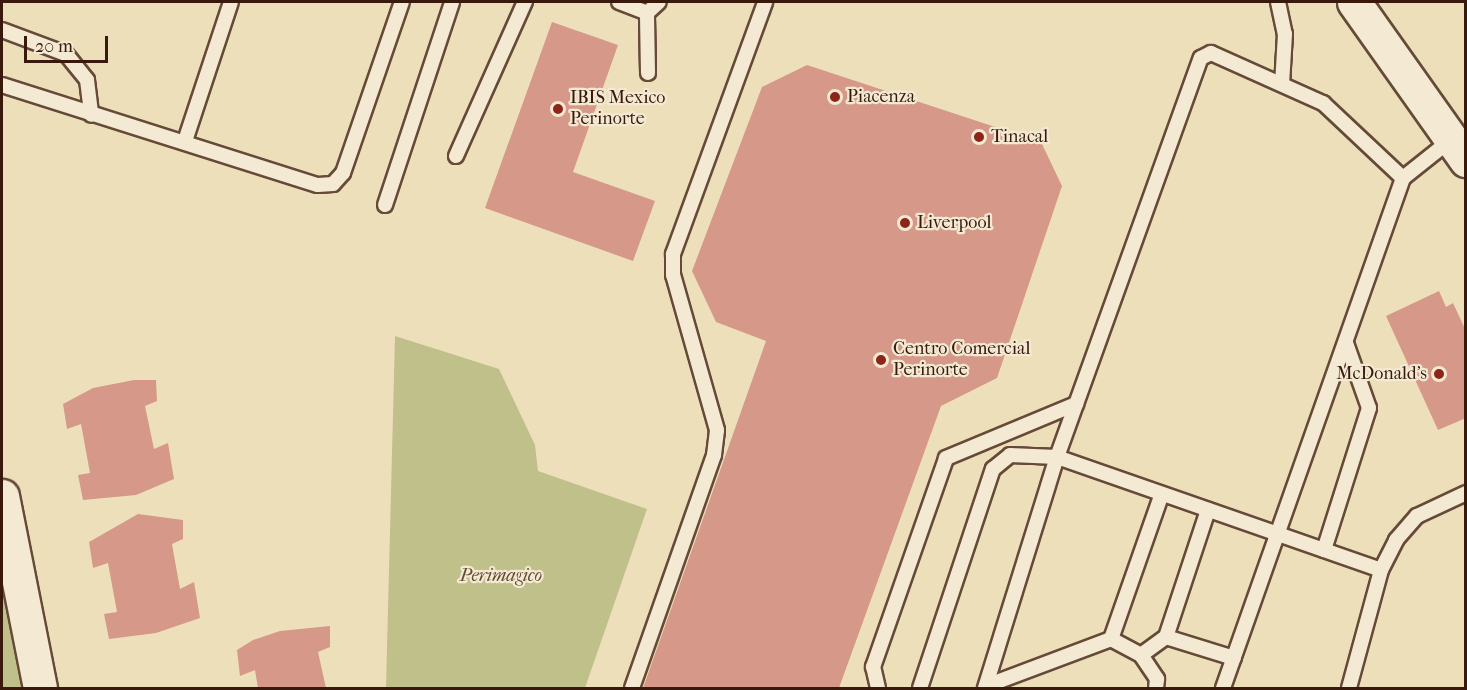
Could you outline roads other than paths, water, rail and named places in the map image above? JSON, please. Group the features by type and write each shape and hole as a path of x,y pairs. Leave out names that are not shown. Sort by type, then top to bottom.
{"street":[{"path":"1354,2 1459,149"},
{"path":"2,496 40,688"}],"lane":[{"path":"185,141 231,2"},
{"path":"2,85 91,115 185,141 318,185 333,184 343,173 402,2"},
{"path":"385,205 452,2"},
{"path":"456,156 525,2"},
{"path":"619,2 647,13"},
{"path":"648,73 647,13 659,2"},
{"path":"632,688 714,454 717,430 673,275 673,254 765,2"},
{"path":"1278,2 1285,34 1282,84"},
{"path":"2,30 66,54 87,80 91,115"},
{"path":"986,687 1057,457 1201,58 1211,53 1323,103 1403,178"},
{"path":"1223,688 1403,178 1459,149"},
{"path":"1324,550 1369,408 1346,343"},
{"path":"878,688 873,667 946,458 1076,404"},
{"path":"920,688 993,469 1010,455 1057,457 1161,496 1277,533 1381,570"},
{"path":"1349,688 1381,570 1417,516 1466,493"},
{"path":"1111,639 1161,496"},
{"path":"1142,654 1166,637 1208,510"},
{"path":"1166,637 1234,658"},
{"path":"986,687 1111,639 1142,654 1157,679 1156,688"}],"place":[{"name":"Piacenza","path":"835,97"},
{"name":"IBIS Mexico Perinorte","path":"558,109"},
{"name":"Tinacal","path":"979,137"},
{"name":"Liverpool","path":"905,223"},
{"name":"Centro Comercial Perinorte","path":"881,360"},
{"name":"McDonald's","path":"1439,374"}],"park label":[{"name":"Perimagico","path":"501,576"}]}
